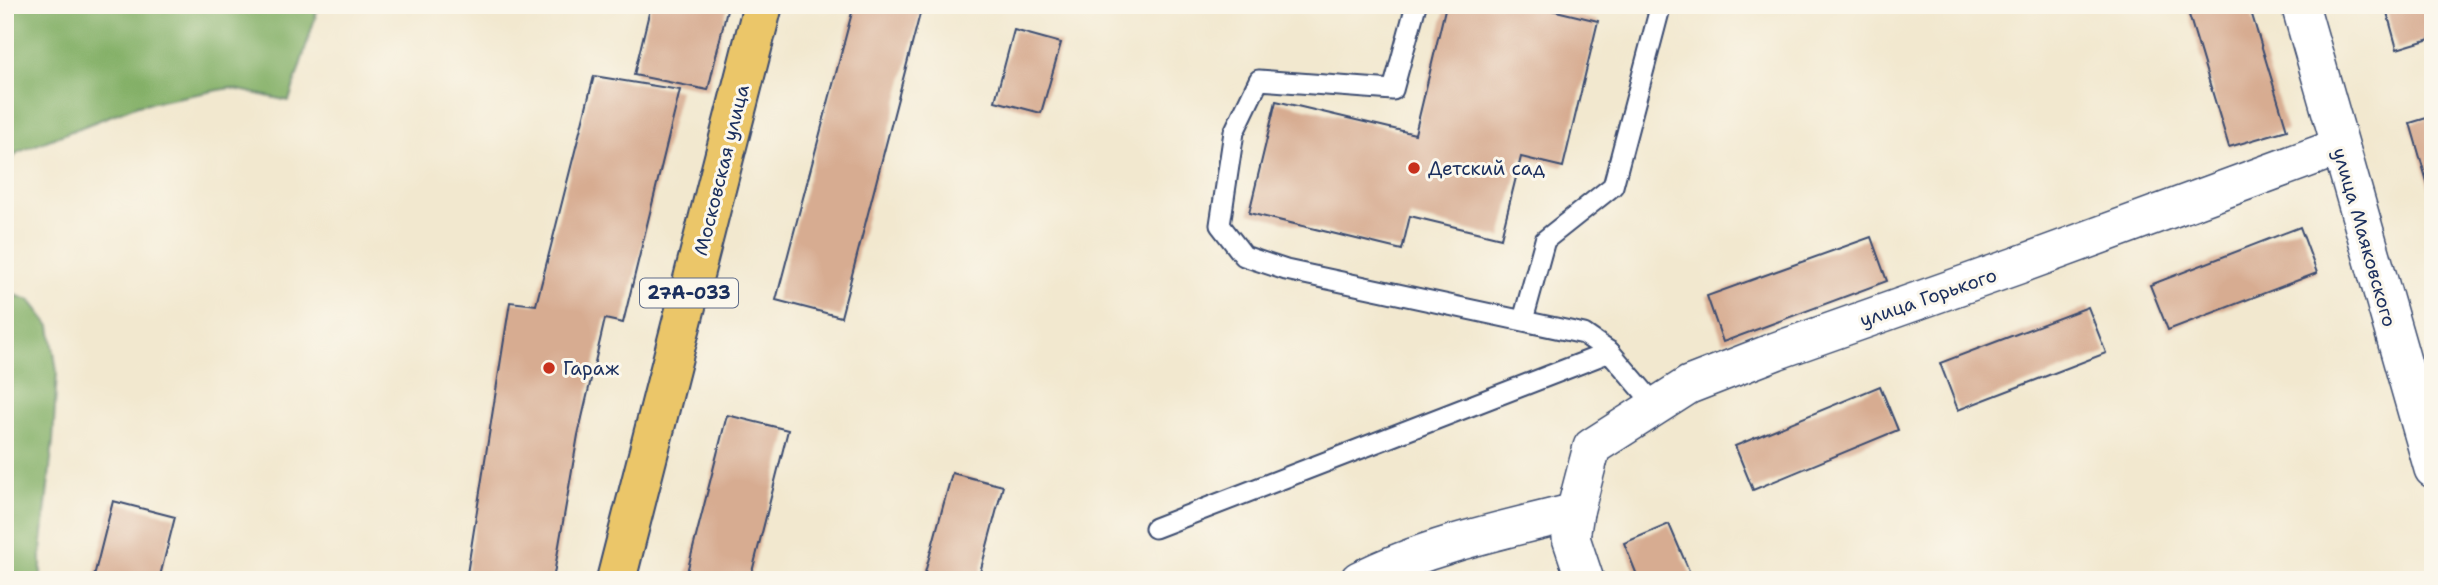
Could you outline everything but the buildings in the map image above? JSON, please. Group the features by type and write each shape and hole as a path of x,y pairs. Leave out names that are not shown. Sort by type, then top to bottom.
{"main road":[{"name":"Московская улица","path":"616,580 763,5"}],"street":[{"name":"улица Маяковского","path":"2300,5 2433,469"},
{"name":"улица Горького","path":"1585,580 1571,538 1592,447 1689,385 2339,147"},
{"path":"1359,580 1382,568 1478,536 1575,512"}],"lane":[{"path":"1416,5 1393,90 1259,80 1234,132 1220,225 1244,256 1286,270 1584,334 1610,352 1656,405"},
{"path":"1523,320 1545,240 1614,187 1658,12 1654,5"},
{"path":"1155,528 1610,352"}],"green space":[{"path":"5,5 319,5 289,101 230,88 138,105 18,152 5,168"},
{"path":"5,292 30,300 50,326 57,372 53,441 41,551 41,580 5,580"}],"place":[{"name":"Детский сад","path":"1414,168"},
{"name":"Гараж","path":"549,368"}]}
